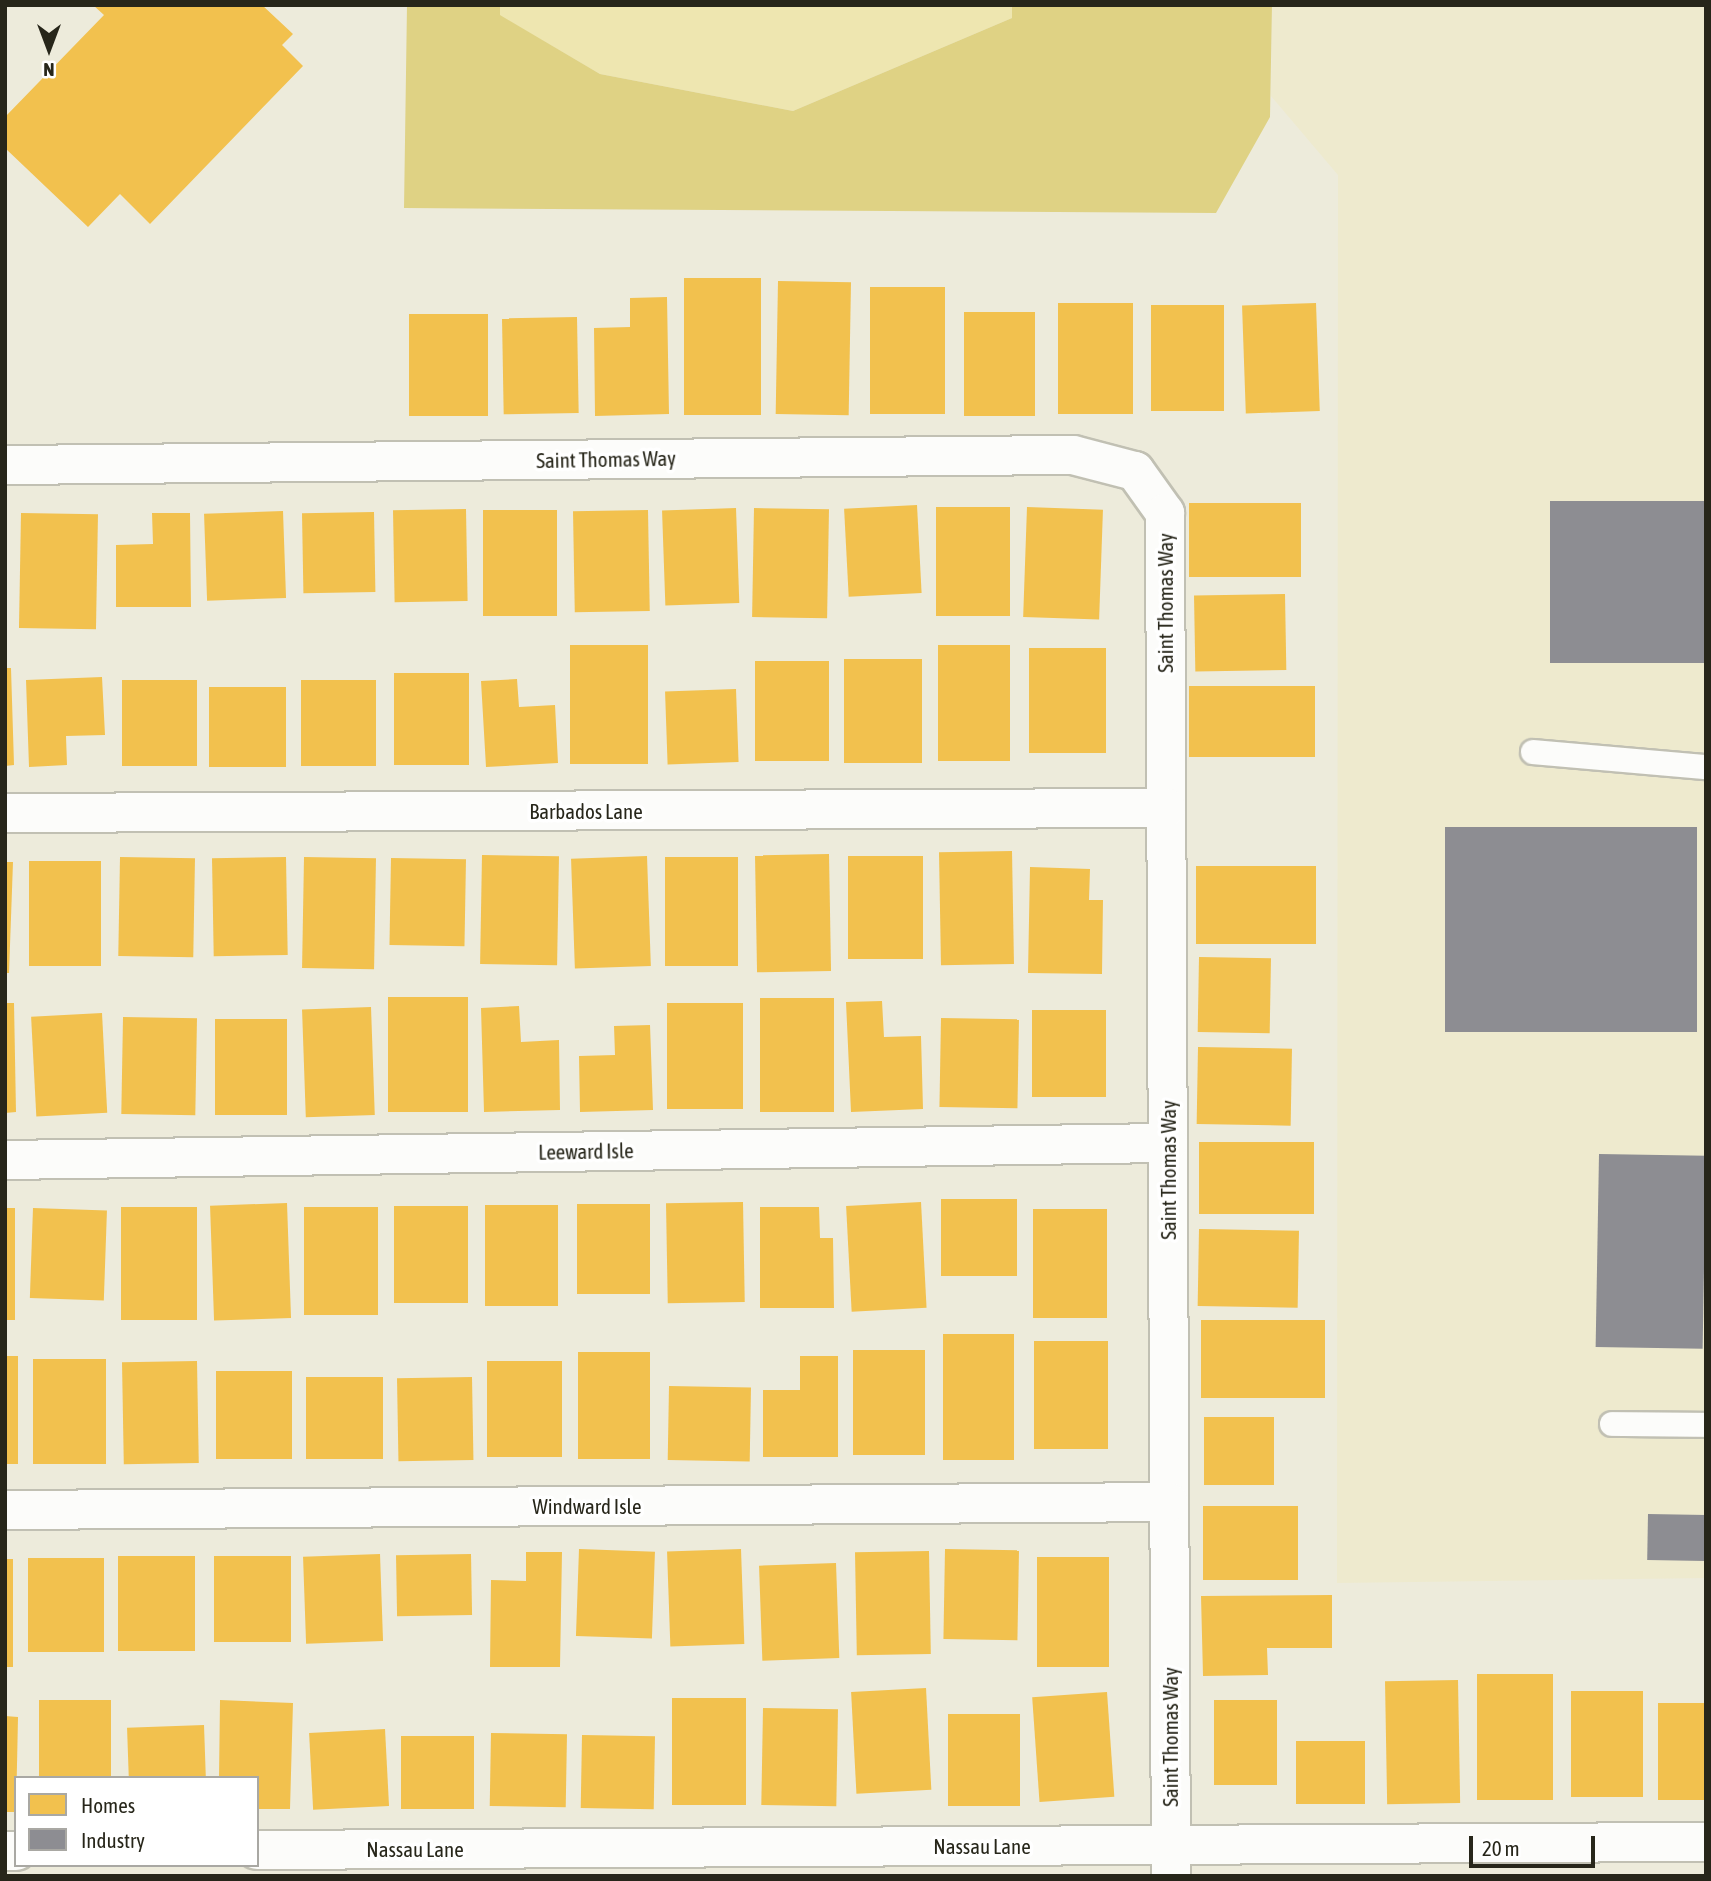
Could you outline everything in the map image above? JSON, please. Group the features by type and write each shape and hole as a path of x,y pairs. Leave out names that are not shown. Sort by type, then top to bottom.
{"street":[{"name":"Saint Thomas Way","path":"5,465 1073,455 1135,471 1164,513 1171,1861"},
{"name":"Barbados Lane","path":"5,813 1166,808"},
{"name":"Leeward Isle","path":"5,1160 1168,1143"},
{"name":"Windward Isle","path":"5,1510 1169,1502"},
{"name":"Nassau Lane","path":"259,1850 1171,1861 1706,1842"}],"lane":[{"path":"1533,752 1706,767"},
{"path":"1612,1424 1706,1425"}],"shaded area":[{"path":"407,5 500,5 500,15 600,74 793,111 1012,18 1012,5 1272,5 1270,117 1216,213 404,208"},
{"path":"500,5 1012,5 1012,18 793,111 600,74 499,15"},
{"path":"1272,5 1706,5 1706,1578 1337,1583 1338,175 1271,96"}],"building: Homes":[{"path":"93,5 262,5 293,34 282,45 303,66 150,224 120,194 88,227 5,148 5,117 104,15"},
{"path":"684,278 761,278 761,415 684,415"},
{"path":"778,281 851,282 849,415 776,414"},
{"path":"870,287 945,287 945,414 870,414"},
{"path":"667,297 669,414 595,416 594,328 630,327 630,298"},
{"path":"1058,303 1133,303 1133,414 1058,414"},
{"path":"1316,303 1320,411 1246,414 1242,306"},
{"path":"1151,305 1224,305 1224,411 1151,411"},
{"path":"964,312 1035,312 1035,416 964,416"},
{"path":"409,314 488,314 488,416 409,416"},
{"path":"577,317 579,413 504,414 502,318"},
{"path":"1189,503 1301,503 1301,577 1189,577"},
{"path":"917,505 922,593 849,597 844,509"},
{"path":"936,507 1010,507 1010,616 936,616"},
{"path":"1027,507 1103,510 1099,620 1023,617"},
{"path":"736,508 739,603 665,606 662,511"},
{"path":"754,508 829,509 827,618 752,617"},
{"path":"466,509 468,601 395,602 393,510"},
{"path":"483,510 557,510 557,616 483,616"},
{"path":"648,510 650,611 575,612 573,511"},
{"path":"283,511 286,598 207,601 204,514"},
{"path":"374,512 375,592 303,593 302,513"},
{"path":"21,513 98,514 96,629 19,628"},
{"path":"152,513 190,513 191,607 116,607 116,545 153,544"},
{"path":"1285,594 1286,670 1195,672 1194,596"},
{"path":"570,645 648,645 648,764 570,764"},
{"path":"938,645 1010,645 1010,761 938,761"},
{"path":"1029,648 1106,648 1106,753 1029,753"},
{"path":"844,659 922,659 922,763 844,763"},
{"path":"755,661 829,661 829,761 755,761"},
{"path":"5,668 11,668 14,765 5,766"},
{"path":"394,673 469,673 469,765 394,765"},
{"path":"102,677 105,735 66,736 67,765 29,767 26,680"},
{"path":"517,679 519,707 555,705 558,763 486,767 481,681"},
{"path":"122,680 197,680 197,766 122,766"},
{"path":"301,680 376,680 376,766 301,766"},
{"path":"1189,686 1315,686 1315,757 1189,757"},
{"path":"209,687 286,687 286,767 209,767"},
{"path":"736,689 739,762 668,764 665,691"},
{"path":"1012,851 1014,964 941,965 939,852"},
{"path":"829,854 831,971 757,972 755,855"},
{"path":"482,855 559,856 557,965 480,964"},
{"path":"647,856 651,966 575,969 571,859"},
{"path":"848,856 923,856 923,959 848,959"},
{"path":"120,857 195,858 193,957 118,956"},
{"path":"286,857 288,955 214,956 212,858"},
{"path":"304,857 376,858 374,969 302,968"},
{"path":"665,857 738,857 738,966 665,966"},
{"path":"391,858 466,859 464,946 389,945"},
{"path":"29,861 101,861 101,966 29,966"},
{"path":"5,862 13,862 9,973 5,973"},
{"path":"1196,866 1316,866 1316,944 1196,944"},
{"path":"1030,867 1090,869 1089,900 1103,900 1102,974 1028,973"},
{"path":"1199,957 1271,958 1270,1033 1198,1032"},
{"path":"388,997 468,997 468,1112 388,1112"},
{"path":"760,998 834,998 834,1112 760,1112"},
{"path":"882,1001 884,1037 921,1036 923,1109 851,1112 846,1002"},
{"path":"5,1003 14,1003 16,1112 5,1113"},
{"path":"667,1003 743,1003 743,1109 667,1109"},
{"path":"519,1006 521,1042 559,1040 560,1110 484,1112 481,1008"},
{"path":"371,1007 375,1115 306,1117 302,1009"},
{"path":"1032,1010 1106,1010 1106,1097 1032,1097"},
{"path":"102,1013 107,1113 36,1117 31,1017"},
{"path":"123,1017 197,1018 195,1115 121,1114"},
{"path":"941,1018 1019,1019 1017,1108 939,1107"},
{"path":"215,1019 287,1019 287,1115 215,1115"},
{"path":"650,1025 653,1110 580,1112 579,1056 615,1055 614,1026"},
{"path":"1198,1047 1292,1049 1291,1126 1197,1124"},
{"path":"1199,1142 1314,1142 1314,1214 1199,1214"},
{"path":"941,1199 1017,1199 1017,1276 941,1276"},
{"path":"743,1202 745,1302 668,1303 666,1203"},
{"path":"921,1202 927,1308 852,1312 846,1206"},
{"path":"287,1203 291,1318 214,1321 210,1206"},
{"path":"577,1204 650,1204 650,1294 577,1294"},
{"path":"485,1205 558,1205 558,1306 485,1306"},
{"path":"394,1206 468,1206 468,1303 394,1303"},
{"path":"121,1207 197,1207 197,1320 121,1320"},
{"path":"304,1207 378,1207 378,1315 304,1315"},
{"path":"760,1207 819,1207 820,1238 833,1238 834,1308 760,1308"},
{"path":"5,1208 15,1208 15,1320 5,1320"},
{"path":"33,1208 107,1211 104,1301 30,1298"},
{"path":"1033,1209 1107,1209 1107,1318 1033,1318"},
{"path":"1199,1229 1299,1231 1298,1308 1198,1306"},
{"path":"1201,1320 1325,1320 1325,1398 1201,1398"},
{"path":"943,1334 1014,1334 1014,1460 943,1460"},
{"path":"1034,1341 1108,1341 1108,1449 1034,1449"},
{"path":"853,1350 925,1350 925,1455 853,1455"},
{"path":"578,1352 650,1352 650,1459 578,1459"},
{"path":"5,1356 18,1356 18,1464 5,1464"},
{"path":"800,1356 838,1356 838,1457 763,1457 763,1390 800,1390"},
{"path":"33,1359 106,1359 106,1464 33,1464"},
{"path":"197,1361 199,1463 124,1464 122,1362"},
{"path":"487,1361 562,1361 562,1457 487,1457"},
{"path":"216,1371 292,1371 292,1459 216,1459"},
{"path":"306,1377 383,1377 383,1459 306,1459"},
{"path":"472,1377 473,1460 398,1461 397,1378"},
{"path":"669,1386 751,1387 750,1461 668,1460"},
{"path":"1204,1417 1274,1417 1274,1485 1204,1485"},
{"path":"1203,1506 1298,1506 1298,1580 1203,1580"},
{"path":"579,1549 655,1552 652,1639 576,1636"},
{"path":"741,1549 744,1644 670,1647 667,1552"},
{"path":"945,1549 1019,1550 1017,1640 943,1639"},
{"path":"929,1551 931,1654 857,1655 855,1552"},
{"path":"526,1552 562,1552 560,1667 490,1667 491,1580 526,1581"},
{"path":"380,1554 383,1641 306,1644 303,1557"},
{"path":"471,1554 472,1615 397,1616 396,1555"},
{"path":"118,1556 195,1556 195,1651 118,1651"},
{"path":"214,1556 291,1556 291,1642 214,1642"},
{"path":"1037,1557 1109,1557 1109,1667 1037,1667"},
{"path":"28,1558 104,1558 104,1652 28,1652"},
{"path":"5,1559 13,1559 13,1667 5,1667"},
{"path":"836,1563 839,1658 762,1661 759,1566"},
{"path":"1332,1595 1332,1648 1267,1648 1268,1675 1203,1676 1201,1596"},
{"path":"1477,1674 1553,1674 1553,1800 1477,1800"},
{"path":"1458,1680 1460,1803 1387,1804 1385,1681"},
{"path":"926,1688 931,1790 856,1794 851,1692"},
{"path":"1571,1691 1643,1691 1643,1797 1571,1797"},
{"path":"1107,1692 1114,1797 1040,1802 1032,1697"},
{"path":"672,1698 746,1698 746,1805 672,1805"},
{"path":"39,1700 111,1700 111,1776 39,1776"},
{"path":"220,1700 293,1703 290,1809 259,1809 259,1776 219,1776"},
{"path":"1214,1700 1277,1700 1277,1785 1214,1785"},
{"path":"1658,1703 1706,1703 1706,1800 1658,1800"},
{"path":"763,1708 838,1709 836,1806 761,1805"},
{"path":"948,1714 1020,1714 1020,1806 948,1806"},
{"path":"5,1716 18,1717 14,1812 5,1812"},
{"path":"204,1725 206,1776 129,1776 127,1728"},
{"path":"385,1729 389,1806 313,1810 309,1733"},
{"path":"491,1733 567,1734 566,1807 490,1806"},
{"path":"582,1735 655,1736 654,1809 581,1808"},
{"path":"401,1736 474,1736 474,1809 401,1809"},
{"path":"1296,1741 1365,1741 1365,1804 1296,1804"}],"building: Industry":[{"path":"1550,501 1706,501 1706,663 1550,663"},
{"path":"1445,827 1697,827 1697,1032 1445,1032"},
{"path":"1599,1154 1706,1156 1703,1349 1596,1347"},
{"path":"1648,1514 1706,1515 1705,1561 1647,1560"}]}
